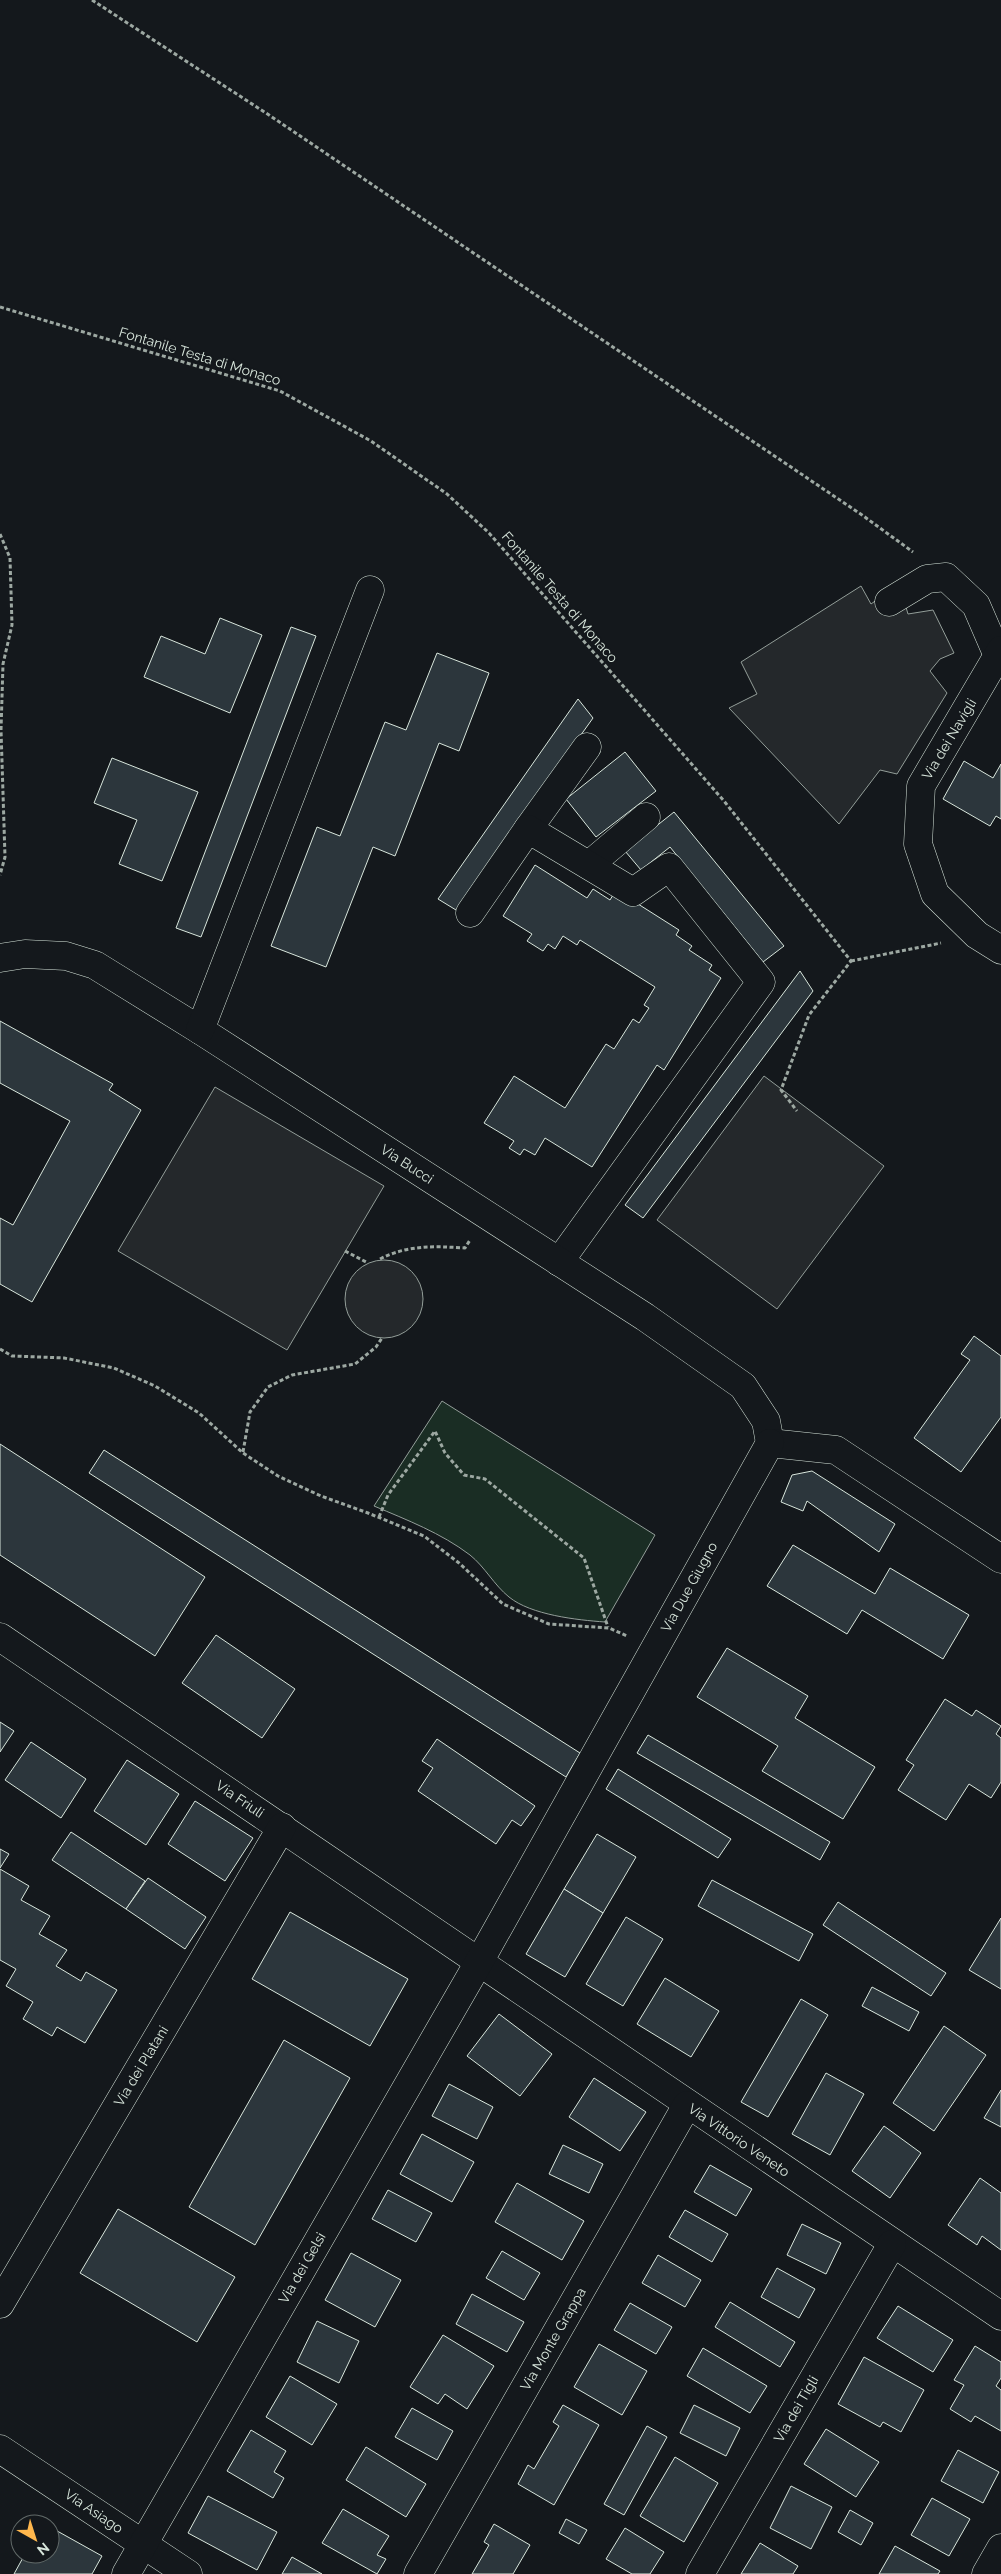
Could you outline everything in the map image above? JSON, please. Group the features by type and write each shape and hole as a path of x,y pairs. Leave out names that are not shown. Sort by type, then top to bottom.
{"street":[{"path":"889,602 926,579 946,577 976,605 999,653"},
{"path":"200,1030 370,590"},
{"name":"Via dei Navigli","path":"999,653 921,786 918,844 935,894 977,936 1001,950"},
{"path":"470,912 587,747"},
{"path":"588,865 646,817"},
{"path":"528,829 633,892 668,867 762,982 560,1262"},
{"name":"Via Bucci","path":"0,958 25,954 66,956 95,965 200,1030 644,1317 743,1386 766,1421 770,1443"},
{"path":"770,1443 836,1450 1001,1560"},
{"name":"Via Due Giugno","path":"479,1962 770,1443"},
{"name":"Via Friuli","path":"0,1637 479,1962"},
{"name":"Via dei Platani","path":"0,2304 282,1827"},
{"name":"Via Vittorio Veneto","path":"479,1962 687,2105 1001,2316"},
{"name":"Via dei Gelsi","path":"126,2574 479,1962"},
{"name":"Via Monte Grappa","path":"418,2574 687,2105"},
{"name":"Via dei Tigli","path":"700,2574 892,2244"},
{"name":"Via Asiago","path":"0,2449 188,2574"},
{"path":"986,2574 1001,2548"}],"path":[{"path":"92,0 285,126 845,504 946,577"},
{"name":"Fontanile Testa di Monaco","path":"0,307 280,391 371,441 447,494 489,533 724,801 851,961"},
{"path":"0,534 10,558 12,625 3,664 1,730 5,857 0,874"},
{"path":"797,1111 781,1090 810,1015 851,961 977,936"},
{"path":"380,1259 397,1250 422,1247 465,1248 488,1216"},
{"path":"346,1251 368,1263"},
{"path":"243,1453 250,1412 268,1387 292,1375 355,1364 376,1347 382,1338"},
{"path":"0,1349 12,1356 64,1358 114,1368 155,1386 198,1413 243,1453 278,1476 321,1496 424,1536 459,1563 503,1604 549,1624 609,1628 654,1649"},
{"path":"379,1517 388,1495 435,1432 445,1453 464,1475 485,1479 584,1558 609,1628"}],"green space":[{"path":"442,1401 655,1535 605,1622 555,1616 518,1603 509,1597 470,1555 459,1547 424,1528 374,1506"}],"shaded area":[{"path":"899,584 908,614 933,610 954,653 940,659 930,671 947,693 897,774 880,770 839,824 729,708 757,694 741,662 861,586 871,604"},
{"path":"764,1076 884,1166 777,1309 657,1220"},
{"path":"215,1087 384,1186 287,1350 118,1251"},
{"path":"384,1260 399,1263 412,1271 420,1284 423,1299 420,1314 412,1327 399,1335 384,1338 369,1335 356,1327 348,1314 345,1299 348,1284 356,1271 369,1263"}],"building":[{"path":"220,618 262,635 230,713 144,677 161,636 205,654"},
{"path":"291,627 316,636 201,937 176,928"},
{"path":"437,653 489,673 459,751 439,743 395,856 373,847 326,967 271,946 317,827 340,836 385,722 406,730"},
{"path":"578,699 593,718 456,910 438,899"},
{"path":"625,752 656,791 596,837 566,799"},
{"path":"112,758 198,792 162,881 119,864 137,820 94,803"},
{"path":"964,761 993,778 1001,764 1001,819 996,816 990,826 943,799"},
{"path":"674,812 784,946 763,962 670,847 641,870 625,851"},
{"path":"535,865 587,898 593,889 610,900 616,890 679,930 676,935 692,946 689,950 712,965 709,970 721,978 664,1070 657,1065 592,1167 545,1138 535,1155 524,1149 520,1155 509,1148 514,1141 484,1123 514,1076 565,1108 606,1044 614,1049 633,1019 639,1023 649,1008 644,1005 655,987 580,940 577,945 563,936 555,949 548,944 543,951 527,941 532,934 503,916"},
{"path":"800,971 813,991 643,1218 625,1205"},
{"path":"0,1021 113,1084 109,1090 141,1110 32,1302 0,1284 0,1218 13,1225 70,1121 0,1083"},
{"path":"974,1336 1001,1356 1001,1417 961,1472 914,1438 970,1360 961,1354"},
{"path":"0,1444 205,1577 155,1656 0,1555"},
{"path":"104,1450 580,1753 566,1777 89,1473"},
{"path":"812,1471 895,1524 879,1552 807,1501 803,1511 781,1502 792,1475"},
{"path":"793,1545 875,1594 890,1568 969,1615 943,1659 862,1610 847,1634 767,1586"},
{"path":"216,1635 295,1689 262,1738 182,1683"},
{"path":"727,1648 808,1696 795,1718 875,1767 843,1819 762,1771 778,1746 697,1697"},
{"path":"945,1699 972,1716 976,1710 1001,1726 996,1734 1001,1738 1001,1782 991,1798 969,1784 946,1820 898,1790 914,1765 906,1760"},
{"path":"0,1722 14,1731 0,1752"},
{"path":"648,1735 830,1842 820,1860 637,1753"},
{"path":"437,1739 535,1806 521,1826 512,1820 496,1844 418,1791 433,1768 422,1761"},
{"path":"31,1742 86,1779 61,1818 5,1780"},
{"path":"127,1760 179,1794 146,1845 94,1811"},
{"path":"618,1769 731,1839 718,1858 606,1789"},
{"path":"195,1801 253,1838 225,1881 168,1844"},
{"path":"71,1832 145,1881 126,1909 52,1860"},
{"path":"597,1834 636,1857 603,1913 564,1889"},
{"path":"0,1849 9,1854 0,1868"},
{"path":"0,1869 29,1886 21,1900 50,1916 39,1934 67,1950 56,1966 81,1981 86,1972 117,1990 85,2043 57,2027 52,2036 23,2019 33,2002 6,1986 16,1969 0,1960"},
{"path":"148,1878 206,1917 185,1949 126,1909"},
{"path":"712,1880 813,1934 799,1961 698,1906"},
{"path":"564,1889 603,1913 565,1977 526,1954"},
{"path":"838,1902 946,1973 931,1996 823,1925"},
{"path":"290,1912 408,1979 370,2046 252,1979"},
{"path":"626,1917 663,1939 623,2006 586,1984"},
{"path":"1001,1918 1001,1989 969,1970"},
{"path":"665,1978 719,2011 691,2057 637,2024"},
{"path":"872,1987 919,2012 909,2031 862,2006"},
{"path":"801,1999 828,2015 768,2117 741,2102"},
{"path":"499,2014 552,2054 520,2096 467,2056"},
{"path":"944,2026 986,2055 934,2131 893,2103"},
{"path":"284,2040 350,2078 255,2245 189,2207"},
{"path":"826,2073 864,2094 830,2155 792,2134"},
{"path":"594,2078 646,2112 620,2151 569,2117"},
{"path":"449,2084 493,2107 477,2139 432,2116"},
{"path":"1001,2090 1001,2127 984,2118"},
{"path":"884,2126 921,2153 890,2198 852,2171"},
{"path":"422,2134 474,2162 452,2202 400,2174"},
{"path":"563,2145 603,2164 589,2193 549,2174"},
{"path":"710,2165 752,2189 736,2216 694,2192"},
{"path":"980,2178 1001,2193 1001,2250 982,2236 977,2245 948,2225"},
{"path":"517,2183 584,2221 562,2260 495,2222"},
{"path":"388,2190 432,2213 416,2242 372,2219"},
{"path":"118,2209 235,2277 197,2342 80,2273"},
{"path":"685,2210 728,2234 712,2262 669,2237"},
{"path":"802,2224 841,2243 826,2274 787,2255"},
{"path":"502,2251 540,2273 524,2300 486,2278"},
{"path":"351,2253 401,2280 375,2327 325,2300"},
{"path":"658,2255 701,2280 685,2307 642,2283"},
{"path":"777,2268 815,2289 799,2318 761,2297"},
{"path":"472,2294 524,2322 507,2352 456,2324"},
{"path":"730,2302 795,2342 780,2367 715,2327"},
{"path":"630,2303 672,2327 656,2354 614,2330"},
{"path":"898,2306 953,2340 933,2372 877,2338"},
{"path":"317,2321 359,2341 339,2383 297,2362"},
{"path":"443,2335 494,2366 467,2409 445,2394 438,2404 410,2387"},
{"path":"599,2344 647,2371 622,2415 574,2387"},
{"path":"975,2346 1001,2362 1001,2378 996,2386 1001,2390 1001,2431 975,2416 971,2422 950,2409 964,2385 954,2380"},
{"path":"703,2348 767,2386 750,2413 687,2376"},
{"path":"864,2357 924,2390 901,2432 883,2422 880,2427 838,2404"},
{"path":"290,2376 337,2404 312,2445 266,2417"},
{"path":"563,2405 599,2425 554,2505 518,2484 528,2465 534,2469 559,2426 553,2422"},
{"path":"694,2405 740,2428 726,2456 680,2433"},
{"path":"412,2408 453,2431 437,2460 395,2437"},
{"path":"647,2426 667,2437 624,2515 604,2504"},
{"path":"826,2429 879,2462 856,2497 804,2464"},
{"path":"251,2430 286,2451 274,2472 284,2478 273,2498 227,2471"},
{"path":"366,2447 426,2484 406,2517 346,2480"},
{"path":"958,2450 999,2472 983,2503 941,2481"},
{"path":"675,2457 718,2483 684,2542 640,2516"},
{"path":"791,2486 832,2507 811,2549 770,2528"},
{"path":"208,2496 277,2532 257,2570 188,2533"},
{"path":"932,2498 970,2519 949,2556 911,2535"},
{"path":"343,2509 389,2536 377,2555 386,2559 377,2574 322,2543"},
{"path":"850,2510 873,2523 861,2545 838,2532"},
{"path":"566,2519 587,2530 579,2544 559,2533"},
{"path":"494,2524 530,2545 513,2574 472,2574 489,2545 484,2542"},
{"path":"625,2528 664,2552 650,2574 632,2574 606,2559"},
{"path":"60,2533 102,2556 92,2574 14,2574 20,2564 60,2564"},
{"path":"760,2543 798,2566 793,2574 741,2574"},
{"path":"895,2546 940,2571 938,2574 879,2574"},
{"path":"292,2557 322,2574 282,2574"}]}
